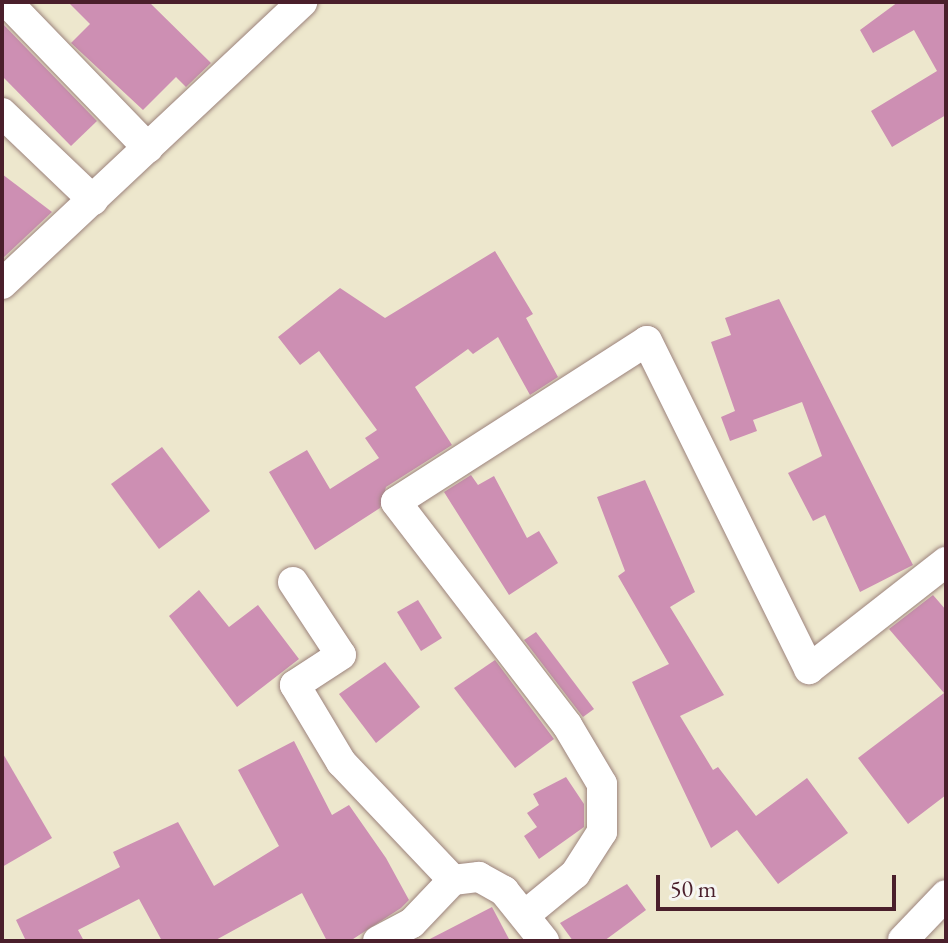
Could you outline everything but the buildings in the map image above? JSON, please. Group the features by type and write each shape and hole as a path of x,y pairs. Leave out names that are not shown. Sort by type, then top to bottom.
{"street":[{"path":"7,2 148,148"},
{"path":"2,284 302,2"},
{"path":"2,113 93,200"},
{"path":"525,915 575,874 602,832 602,784 567,725 396,502 647,341 809,669 946,562"},
{"path":"293,582 341,655 295,685 341,762 453,880"},
{"path":"378,941 412,932 453,880 479,877 525,915 544,941"},
{"path":"903,941 946,895"}]}
